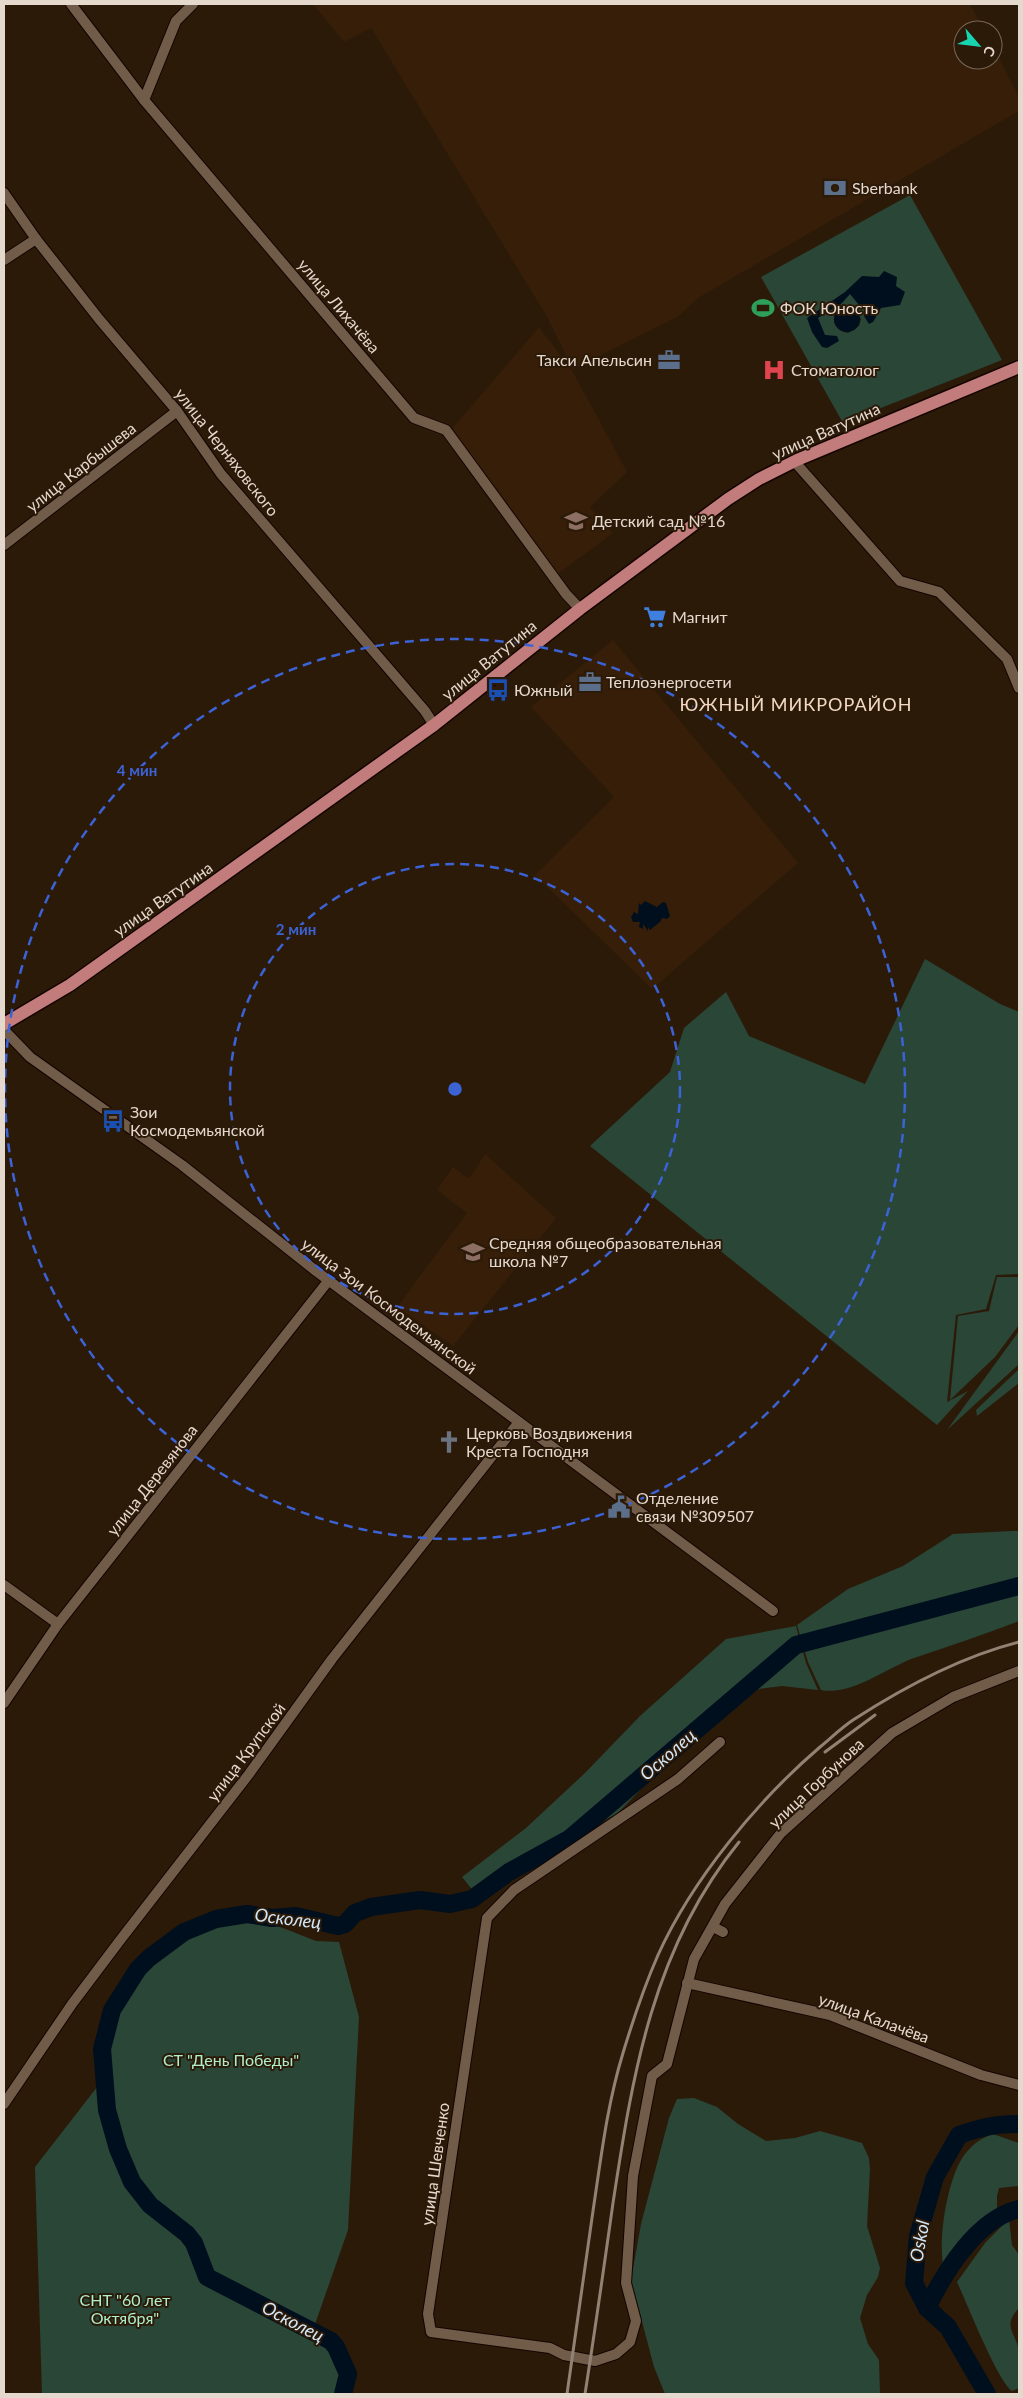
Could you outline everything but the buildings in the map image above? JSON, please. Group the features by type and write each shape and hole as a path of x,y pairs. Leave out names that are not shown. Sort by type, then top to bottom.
{"main road":[{"name":"улица Ватутина","path":"4,1024 70,985 434,725 580,608 759,479 794,461 1019,367"}],"street":[{"name":"улица Лихачёва","path":"71,4 144,100 414,418 446,430 566,594 580,608"},
{"path":"144,100 176,21 193,4"},
{"name":"улица Черняховского","path":"4,192 36,239 99,319 178,411 221,474 425,711 434,725"},
{"path":"4,260 36,239"},
{"name":"улица Карбышева","path":"4,545 178,411"},
{"path":"794,461 900,581 940,592 1007,659 1019,688"},
{"name":"улица Зои Космодемьянской","path":"4,1030 30,1057 182,1165 329,1280 773,1611"},
{"name":"улица Деревянова","path":"4,1703 58,1624 329,1280"},
{"name":"улица Крупской","path":"4,2104 72,2004 249,1774 332,1659 519,1422"},
{"path":"4,1585 58,1624"},
{"name":"улица Горбунова","path":"633,2176 652,2076 667,2064 694,1959 725,1904 781,1833 892,1733 953,1697 1019,1671"},
{"name":"улица Шевченко","path":"633,2176 626,2283 636,2321 630,2342 616,2354 595,2361 564,2355 550,2348 431,2332 428,2314 487,1918 514,1890 678,1779 720,1742"},
{"path":"713,1927 723,1932"},
{"name":"улица Калачёва","path":"687,1983 830,2015 980,2075 1019,2085"}],"shaded area":[{"path":"313,4 970,4 979,20 953,20 953,70 1003,70 1003,66 1019,97 1019,111 698,298 679,316 573,369 546,315 371,28 344,42"},
{"path":"539,327 573,372 627,472 590,507 613,533 555,576 450,431"},
{"path":"613,640 798,863 652,989 535,875 614,797 531,707"},
{"path":"485,1154 556,1218 453,1346 397,1307 467,1213 437,1190 453,1167 469,1179"}],"green space":[{"path":"910,195 1002,360 843,423 761,277","holes":["846,306 854,308 861,319 859,326 848,333 842,331 835,324 834,316 840,308"]},
{"path":"925,959 1000,1004 1019,1012 1019,1274 996,1275 986,1309 956,1315 947,1402 968,1391 937,1425 590,1146 670,1072 684,1028 726,992 749,1036 865,1084"},
{"path":"997,1277 1019,1277 1019,1325 995,1357 950,1400 958,1316 989,1311"},
{"path":"1019,1331 1019,1364 947,1430"},
{"path":"1019,1369 1019,1383 977,1416 976,1410"},
{"path":"1019,1531 1019,1621 903,1662 857,1685 833,1691 821,1690 808,1662 797,1625 848,1589 903,1566 953,1534"},
{"path":"796,1626 806,1663 818,1690 782,1686 759,1689 744,1694 729,1704 669,1760 618,1813 568,1840 533,1865 479,1898 462,1877 526,1828 585,1773 640,1716 726,1639"},
{"name":"СТ \"День Победы\"","path":"246,1917 283,1928 316,1941 339,1942 359,2017 348,2230 313,2330 208,2275 194,2239 190,2234 152,2203 138,2188 119,2145 110,2109 105,2050 112,2016 120,1999 156,1957 185,1936 207,1927"},
{"name":"СНТ \"60 лет Октября\"","path":"101,2082 105,2115 114,2150 128,2182 138,2196 153,2212 189,2241 197,2256 204,2278 329,2342 346,2374 341,2394 42,2394 35,2167"},
{"path":"694,2098 717,2107 738,2124 766,2141 795,2138 820,2131 862,2143 869,2158 870,2169 867,2226 880,2268 878,2277 867,2295 860,2318 868,2344 879,2360 880,2394 665,2394 654,2367 631,2280 641,2224 669,2118 677,2099"},
{"path":"993,2134 1019,2143 1019,2186 999,2188 997,2210 973,2234 945,2273 942,2246 943,2230 948,2195 953,2178 968,2150 981,2139"},
{"path":"1009,2219 1012,2245 1019,2255 1019,2308 1011,2320 1011,2330 1019,2352 1019,2388 1012,2391 998,2372 957,2282 985,2243"}],"water":[{"path":"884,271 897,277 896,286 905,292 900,305 881,308 873,322 869,324 864,316 865,306 859,305 850,294 842,303 818,318 825,335 837,336 839,341 827,348 822,347 812,332 807,318 845,292 862,276 879,277"},
{"path":"847,306 856,310 860,319 856,328 847,332 838,328 834,319 838,310"},
{"path":"645,901 657,907 663,902 666,903 670,916 667,919 662,918 650,930 648,927 648,931 643,924 643,929 639,927 640,922 633,922 631,917 634,912 638,914 639,903 641,905"}],"waterway":[{"name":"Осколец","path":"343,2394 348,2374 336,2347 331,2341 207,2277 194,2243 187,2234 150,2205 132,2182 118,2149 107,2110 102,2049 112,2010 138,1969 149,1958 184,1932 216,1919 247,1914 272,1918 296,1916 338,1926 345,1924 355,1913 371,1907 420,1900 450,1904 472,1899 509,1872 569,1839 796,1645 1019,1586"},
{"name":"Oskol","path":"987,2394 948,2327 927,2308 914,2283 918,2236 935,2177 959,2135 1003,2124 1019,2124"},
{"path":"927,2308 953,2263 976,2235 989,2223 1019,2209"}],"railway":[{"path":"567,2394 602,2151 617,2073 643,1991 658,1955 689,1898 728,1843 750,1817 796,1768 844,1726 892,1696 933,1674 975,1656 1019,1642"},
{"path":"825,1752 875,1715"},
{"path":"585,2394 629,2106 651,2013 667,1968 686,1925 710,1883 739,1842"}],"place":[{"name":"Sberbank","path":"835,188"},
{"name":"ФОК Юность","path":"763,308"},
{"name":"Такси Апельсин","path":"669,360"},
{"name":"Стоматолог","path":"774,370"},
{"name":"Детский сад №16","path":"576,521"},
{"name":"Магнит","path":"655,617"},
{"name":"Теплоэнергосети","path":"590,682"},
{"name":"Южный","path":"498,690"},
{"name":"Зои Космодемьянской","path":"113,1121"},
{"name":"Средняя общеобразовательная школа №7","path":"473,1252"},
{"name":"Церковь Воздвижения Креста Господня","path":"449,1442"},
{"name":"Отделение связи №309507","path":"619,1507"}],"district":[{"name":"ЮЖНЫЙ МИКРОРАЙОН","path":"796,705"}]}
